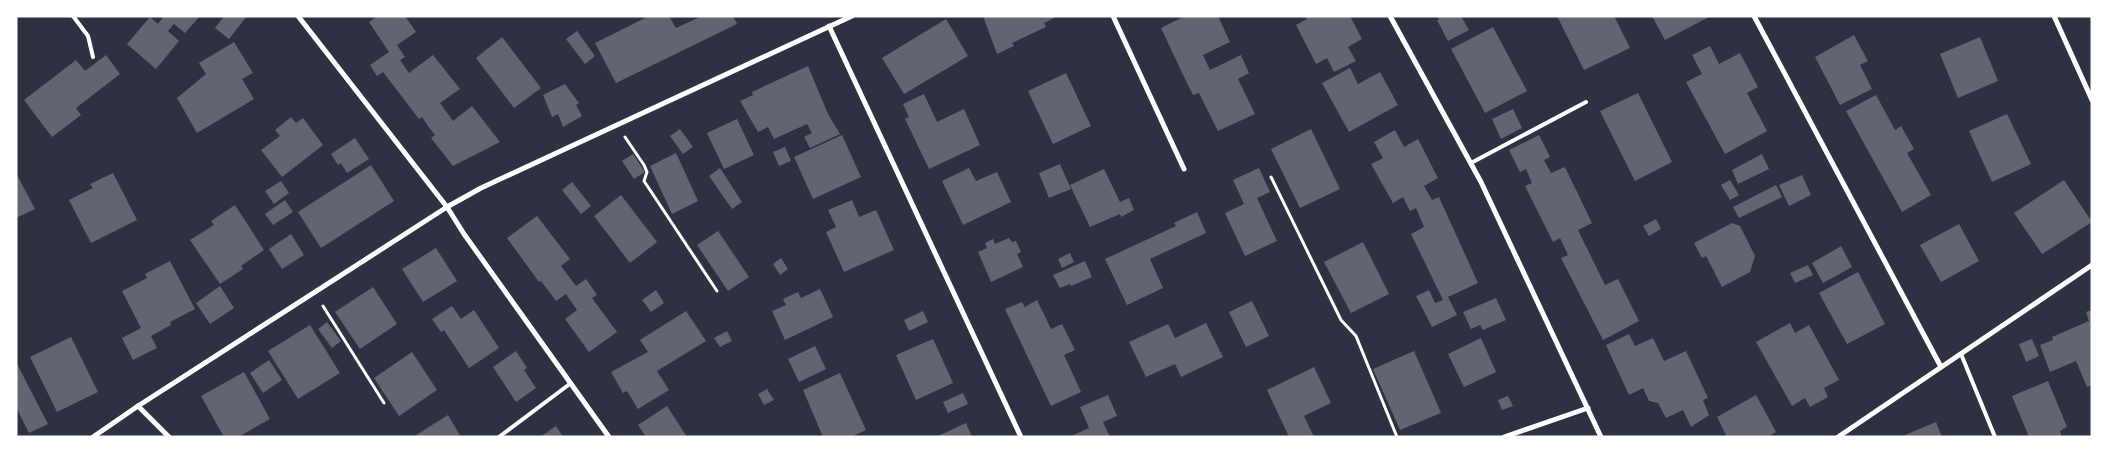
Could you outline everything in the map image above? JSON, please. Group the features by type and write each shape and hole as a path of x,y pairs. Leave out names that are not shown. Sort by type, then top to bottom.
{"street":[{"path":"298,16 447,207 464,234 609,437"},
{"path":"93,437 447,207 481,188 852,16"},
{"path":"1113,16 1184,168"},
{"path":"1390,16 1471,163 1601,437"},
{"path":"1754,16 1940,367"},
{"path":"2054,16 2092,100"},
{"path":"829,26 1021,437"},
{"path":"1838,437 2092,265"},
{"path":"138,406 169,437"},
{"path":"1504,437 1588,408"}],"lane":[{"path":"73,16 88,36 92,57"},
{"path":"1471,163 1586,102"},
{"path":"1961,354 1995,437"},
{"path":"499,437 571,383"}],"path":[{"path":"617,124 644,165 647,172 644,181 717,291"},
{"path":"1271,177 1342,320 1356,336 1397,437"},
{"path":"315,292 384,403"}],"building":[{"path":"164,16 200,16 185,33 174,24 168,31 179,41 156,69 127,44 150,17 158,24"},
{"path":"224,16 247,16 229,39 215,28"},
{"path":"377,16 405,16 416,32 397,45 405,57 400,60 409,73 433,55 460,89 440,103 453,121 472,106 500,142 453,166 431,138 435,135 422,117 419,119 383,72 377,76 370,65 389,52 369,22"},
{"path":"649,16 669,16 676,28 702,16 733,16 737,24 616,83 595,43"},
{"path":"983,16 1058,16 1044,23 1046,27 1012,43 1014,46 997,54"},
{"path":"1185,16 1218,16 1230,42 1203,55 1210,70 1241,55 1249,73 1238,79 1255,114 1218,131 1199,93 1193,95 1161,28"},
{"path":"1305,16 1350,16 1362,39 1348,47 1356,61 1334,72 1327,58 1316,64 1296,25 1307,19"},
{"path":"1437,16 1461,16 1469,30 1448,41 1437,20 1439,20"},
{"path":"1557,16 1614,16 1630,48 1584,70"},
{"path":"1652,16 1711,16 1665,40"},
{"path":"946,19 968,56 904,94 882,58"},
{"path":"1493,27 1527,91 1485,113 1451,49"},
{"path":"577,31 595,56 585,64 566,39"},
{"path":"1854,35 1868,61 1860,65 1872,89 1840,105 1815,57"},
{"path":"502,37 541,88 514,108 476,58"},
{"path":"1980,37 1998,81 1958,98 1940,54"},
{"path":"234,42 253,73 242,79 254,99 197,133 177,98 206,74 199,63"},
{"path":"1710,46 1719,64 1740,53 1758,87 1747,93 1767,131 1725,154 1686,82 1702,74 1692,55"},
{"path":"106,55 120,74 76,108 81,115 52,137 24,100 76,60 85,71"},
{"path":"808,66 828,114 840,134 810,148 804,137 812,133 807,124 774,139 768,127 758,132 740,101 753,95 752,92"},
{"path":"1350,68 1358,84 1380,72 1398,105 1349,132 1322,83"},
{"path":"1066,73 1091,126 1053,144 1028,91"},
{"path":"565,84 579,103 576,105 582,116 563,127 558,114 552,117 543,95"},
{"path":"1638,93 1672,162 1635,181 1600,111"},
{"path":"924,94 937,122 964,109 980,145 929,169 905,119 909,117 903,104"},
{"path":"1876,95 1895,130 1901,126 1914,149 1907,153 1931,195 1902,212 1846,111"},
{"path":"1513,109 1522,128 1501,139 1492,119"},
{"path":"2007,114 2031,164 1992,182 1969,131"},
{"path":"291,117 296,123 303,118 323,145 282,177 261,150 280,136 275,130"},
{"path":"737,119 754,155 724,169 707,133"},
{"path":"680,129 693,147 683,154 670,136"},
{"path":"1311,129 1340,189 1300,208 1271,149"},
{"path":"1395,130 1404,147 1418,139 1438,178 1424,186 1432,200 1439,197 1478,283 1448,297 1457,315 1432,327 1416,296 1429,290 1435,303 1443,300 1411,234 1424,227 1416,208 1410,211 1403,197 1393,203 1371,164 1383,158 1374,142"},
{"path":"842,135 861,177 813,199 794,157"},
{"path":"1539,135 1550,157 1544,160 1551,173 1565,167 1592,223 1578,230 1605,285 1618,279 1639,321 1603,340 1561,258 1568,255 1560,238 1553,242 1525,186 1532,183 1526,169 1520,172 1509,150"},
{"path":"355,138 369,159 347,173 341,163 338,165 331,154"},
{"path":"785,147 791,161 779,166 773,152"},
{"path":"676,153 698,201 672,214 650,166"},
{"path":"633,154 645,172 634,179 622,161"},
{"path":"1762,154 1769,169 1738,184 1732,170"},
{"path":"1060,164 1071,189 1049,198 1039,173"},
{"path":"371,165 394,201 321,248 298,212"},
{"path":"720,168 742,202 732,209 709,176"},
{"path":"969,168 976,181 997,172 1011,202 963,225 942,181"},
{"path":"1259,168 1270,192 1257,198 1277,241 1245,256 1225,213 1244,204 1233,180"},
{"path":"1104,169 1120,202 1129,198 1134,210 1121,217 1120,214 1090,227 1070,185"},
{"path":"16,173 35,209 16,218"},
{"path":"113,173 137,220 91,243 69,200 93,188 90,184"},
{"path":"1802,175 1811,195 1789,206 1779,185"},
{"path":"1730,180 1739,195 1730,200 1721,185"},
{"path":"2064,180 2092,222 2042,254 2014,213"},
{"path":"281,181 289,193 274,204 265,191"},
{"path":"572,182 591,206 581,214 562,190"},
{"path":"1776,185 1782,197 1739,218 1733,207"},
{"path":"621,195 657,242 630,263 594,216"},
{"path":"285,200 293,212 273,225 265,214"},
{"path":"852,200 859,217 876,210 894,250 844,272 826,232 836,227 828,210"},
{"path":"235,205 264,250 241,266 243,269 220,284 190,240 214,225 211,221"},
{"path":"1197,212 1206,233 1150,259 1163,288 1127,305 1105,259 1176,226 1174,223"},
{"path":"537,216 570,259 561,266 576,286 586,279 597,295 592,298 617,332 589,352 565,319 577,310 566,294 556,301 541,281 539,282 507,238"},
{"path":"1656,219 1661,229 1649,236 1643,226"},
{"path":"1732,223 1740,226 1755,256 1750,272 1722,287 1706,256 1702,258 1694,243"},
{"path":"1959,224 1979,261 1941,282 1920,245"},
{"path":"718,231 749,277 728,291 697,245"},
{"path":"291,234 304,255 282,269 269,249"},
{"path":"1009,238 1012,242 1016,241 1021,252 1017,254 1023,267 991,282 978,252 987,248 985,243 993,239 995,244"},
{"path":"1363,242 1389,294 1351,313 1324,262"},
{"path":"1841,246 1852,267 1823,283 1812,263"},
{"path":"436,248 457,281 423,302 402,269"},
{"path":"1070,253 1074,262 1062,268 1058,259"},
{"path":"781,258 788,269 780,275 773,264"},
{"path":"170,261 195,309 170,322 171,325 151,336 157,348 133,360 122,338 141,328 122,291 147,278 145,274"},
{"path":"1085,261 1092,277 1071,286 1070,284 1060,288 1053,275"},
{"path":"1808,265 1813,275 1795,283 1790,273"},
{"path":"1858,272 1885,324 1847,344 1819,293"},
{"path":"220,286 234,308 210,324 196,303"},
{"path":"373,287 397,324 360,349 335,312"},
{"path":"820,289 833,317 785,340 772,311 786,305 783,299 798,292 801,298"},
{"path":"656,290 664,303 651,312 642,300"},
{"path":"1496,298 1506,320 1483,330 1480,325 1471,329 1463,312"},
{"path":"1037,300 1051,329 1062,324 1075,350 1064,355 1081,392 1051,406 1005,309 1022,302 1025,307"},
{"path":"1252,301 1269,336 1246,347 1229,312"},
{"path":"452,306 461,319 474,310 499,348 469,368 444,330 441,332 432,319"},
{"path":"2092,310 2092,385 2087,387 2076,361 2050,372 2040,345 2053,340 2052,337 2089,321 2086,312"},
{"path":"686,311 706,341 657,371 669,390 638,409 627,391 623,393 611,372 648,352 640,340"},
{"path":"923,311 928,322 909,331 904,320"},
{"path":"327,322 341,341 332,348 318,329"},
{"path":"1206,323 1223,357 1181,377 1175,364 1146,377 1129,342 1168,324 1175,338"},
{"path":"1790,323 1795,333 1809,325 1839,380 1824,388 1828,397 1810,407 1805,398 1792,406 1756,342"},
{"path":"310,325 340,373 298,399 268,351"},
{"path":"727,331 732,341 720,347 714,338"},
{"path":"1629,334 1635,346 1653,338 1664,361 1686,351 1708,398 1703,400 1709,415 1691,427 1683,410 1666,418 1658,403 1649,401 1643,388 1629,395 1606,345"},
{"path":"71,337 98,392 57,412 30,357"},
{"path":"1481,338 1496,372 1464,387 1448,354"},
{"path":"933,339 953,383 916,400 896,355"},
{"path":"2032,339 2039,356 2026,362 2019,344"},
{"path":"815,346 826,369 799,382 788,359"},
{"path":"516,351 527,368 524,370 536,388 516,402 493,367"},
{"path":"1414,351 1441,413 1400,430 1373,369"},
{"path":"412,352 437,390 399,416 374,378"},
{"path":"269,360 282,380 263,393 250,373"},
{"path":"16,362 48,424 29,433 16,407"},
{"path":"1314,367 1331,403 1304,416 1314,437 1289,437 1267,390"},
{"path":"244,372 270,419 238,437 224,437 201,396"},
{"path":"840,373 866,430 851,437 823,437 803,390"},
{"path":"2048,381 2067,427 2060,431 2062,437 2029,437 2012,396"},
{"path":"767,389 774,400 764,405 758,394"},
{"path":"963,393 968,404 948,413 943,402"},
{"path":"1108,395 1117,416 1103,422 1110,437 1069,437 1089,428 1080,407"},
{"path":"1756,395 1776,432 1768,437 1727,437 1717,417"},
{"path":"1508,396 1513,406 1502,410 1498,400"},
{"path":"667,406 687,437 646,437 638,425"},
{"path":"448,415 461,437 413,437"},
{"path":"1936,422 1942,437 1905,437 1905,435"},
{"path":"966,423 972,437 936,437"},
{"path":"556,426 563,437 540,437"}]}
